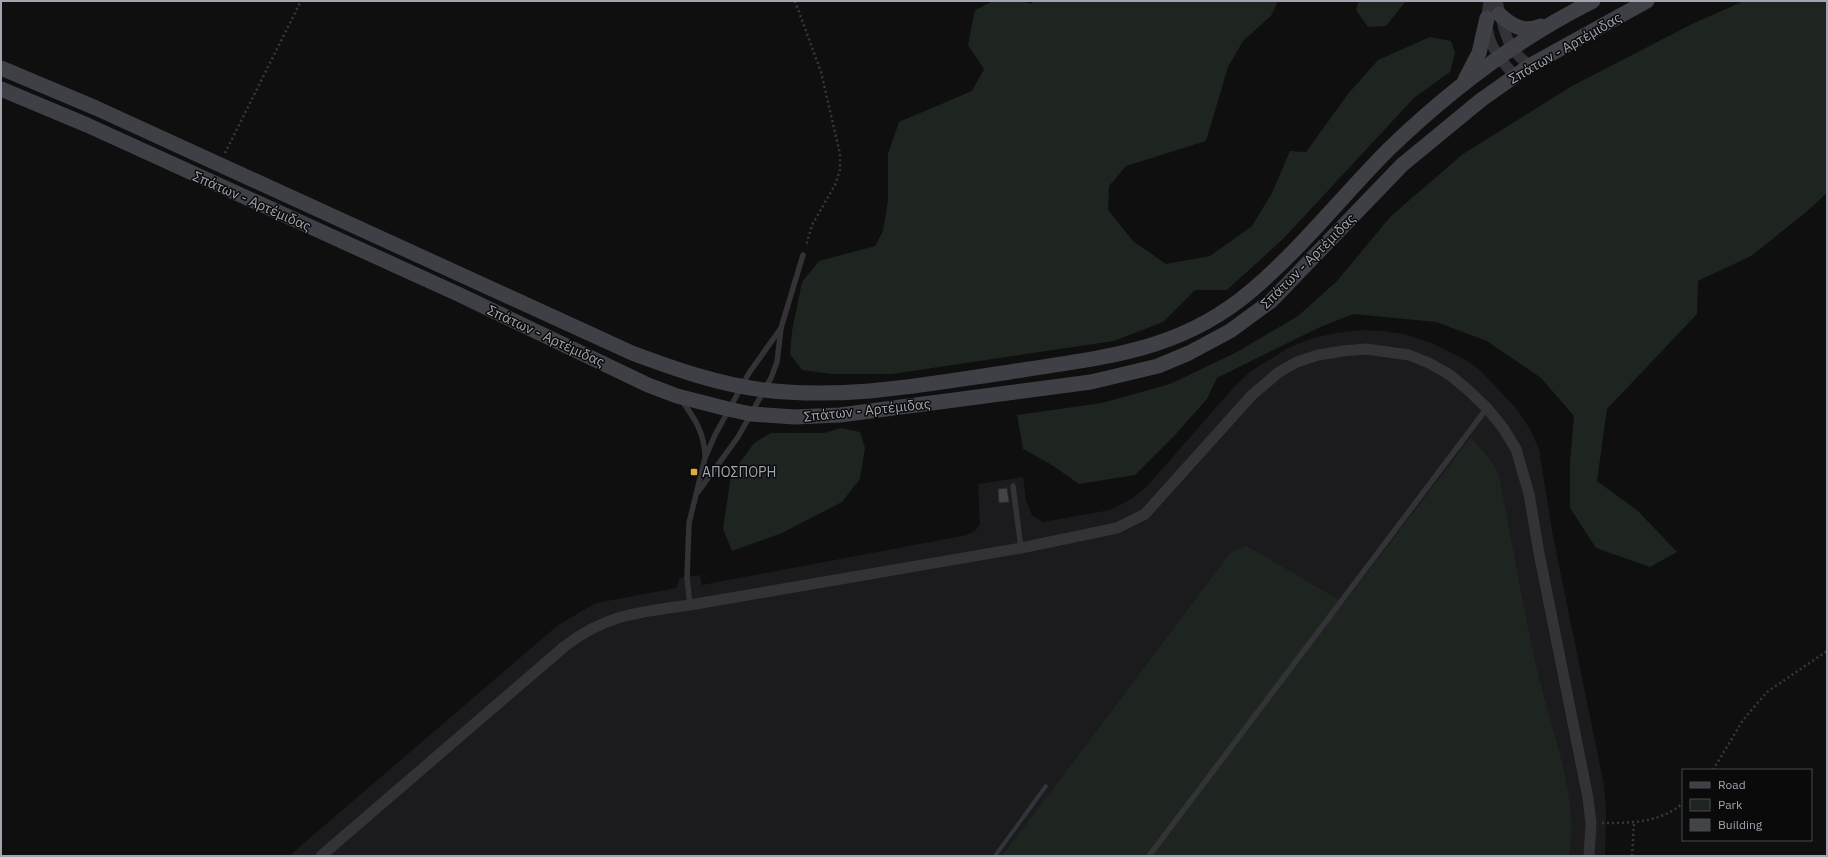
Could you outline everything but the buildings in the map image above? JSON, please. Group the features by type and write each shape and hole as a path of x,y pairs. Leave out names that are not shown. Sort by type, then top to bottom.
{"main road":[{"name":"Σπάτων - Αρτέμιδας","path":"1,68 96,108 220,164 632,353 691,375 741,386 765,390 844,393 882,391 1099,358 1156,344 1209,320 1249,293 1296,250 1388,151 1434,107 1511,48 1551,23 1593,1"},
{"name":"Σπάτων - Αρτέμιδας","path":"1,89 87,125 458,294 648,384 677,396 751,414 795,417 840,415 1091,382 1131,374 1189,353 1230,331 1272,301 1402,165 1481,100 1528,66 1647,1"},
{"path":"1462,85 1479,53 1494,11 1510,24 1524,30 1551,23"}],"street":[{"path":"1490,1 1511,48 1528,66"},
{"path":"1494,11 1487,32 1490,43 1498,58 1515,76"},
{"path":"321,856 496,704 583,632 614,618 634,613 690,605 1021,548 1110,530 1145,514 1252,395 1279,372 1297,362 1318,355 1366,349 1409,355 1429,363 1450,375 1487,408 1503,428 1516,449 1529,494 1539,553 1582,762 1591,823 1589,856"}],"lane":[{"path":"698,492 726,456 765,390 777,362 781,328 803,255"},
{"path":"690,605 687,578 688,540 692,506 698,492 705,458 728,409 741,386 759,357 781,328"},
{"path":"677,396 699,425 704,441 705,458"},
{"path":"1149,856 1487,408"},
{"path":"1013,486 1021,548"}],"path":[{"path":"220,164 301,1"},
{"path":"795,1 821,72 840,154 840,170 835,185 812,225 803,255"},
{"path":"1713,769 1743,720 1767,692 1827,651"},
{"path":"1591,823 1634,823 1652,820 1673,812 1682,804"},
{"path":"1632,856 1634,823"}],"shaded area":[{"path":"1360,330 1384,331 1403,334 1429,342 1466,360 1480,370 1515,407 1530,429 1539,449 1553,536 1604,785 1606,811 1605,856 289,856 558,625 596,603 676,588 680,578 700,575 702,585 967,535 975,531 980,524 978,484 1023,477 1026,500 1032,515 1043,522 1110,510 1133,498 1149,484 1234,387 1251,371 1290,347 1313,338"}],"green space":[{"path":"993,1 1022,1 1031,4 1033,1 1278,1 1271,16 1243,41 1228,67 1206,141 1126,166 1109,186 1108,210 1133,241 1166,264 1210,256 1252,226 1272,193 1290,151 1306,152 1348,94 1378,60 1430,37 1451,41 1455,53 1450,72 1414,98 1283,239 1227,290 1195,290 1163,322 1114,341 892,374 832,374 802,370 790,354 792,331 802,282 819,261 875,246 883,231 888,201 888,154 899,122 972,91 984,69 968,45 975,10"},
{"path":"1359,1 1406,1 1386,26 1368,27 1356,10"},
{"path":"1744,1 1827,1 1827,193 1805,213 1751,256 1698,281 1697,314 1607,409 1597,481 1638,511 1677,552 1650,567 1596,548 1570,508 1570,463 1574,416 1541,378 1487,341 1436,322 1353,314 1318,328 1217,378 1207,399 1174,436 1135,475 1079,484 1052,465 1023,449 1017,415 1102,403 1170,384 1235,353 1298,316 1337,281 1391,216 1463,154 1572,86 1692,24"},
{"path":"841,428 860,432 865,448 860,479 842,502 782,533 732,551 723,529 731,475 754,443 771,433 824,433"},
{"path":"1471,437 1495,466 1499,476 1533,653 1568,788 1571,833 1569,856 1002,856 1232,551 1247,546 1344,603"}],"waterway":[{"path":"995,856 1046,786"}],"place":[{"name":"ΑΠΟΣΠΟΡΗ","path":"694,472"}]}
